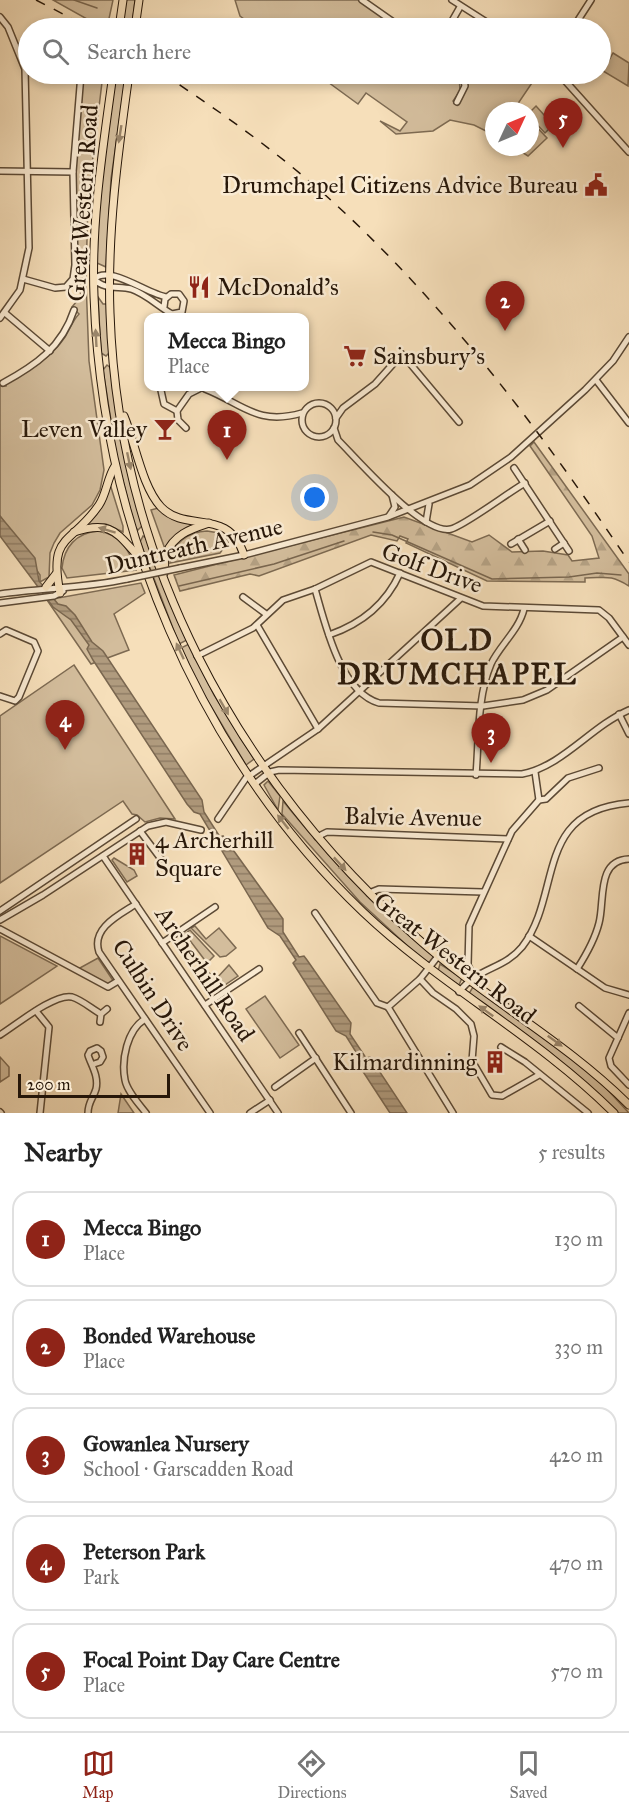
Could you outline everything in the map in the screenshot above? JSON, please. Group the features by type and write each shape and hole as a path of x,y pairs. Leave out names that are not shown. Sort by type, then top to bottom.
{"main road":[{"path":"120,18 123,0"},
{"path":"136,18 139,0"},
{"name":"Great Western Road","path":"111,84 99,192 94,279 100,385 115,466 143,561 166,621 194,680 250,775 278,816 320,867 361,910 428,969 561,1065 614,1113"},
{"name":"Great Western Road","path":"128,84 115,178 109,287 111,336 119,403 139,499 163,575 197,656 231,720 262,767 317,837 369,893 439,956 563,1047 629,1106"},
{"path":"119,403 154,498 172,515 222,527 233,534 244,555"},
{"path":"54,590 57,555 71,533 98,507 115,466"},
{"path":"163,575 166,555 175,540 187,530 209,523"},
{"path":"71,533 91,527 110,529 122,536 143,561"},
{"path":"54,590 57,571"}],"street":[{"path":"362,0 388,18"},
{"path":"452,0 479,18"},
{"path":"579,18 591,0"},
{"path":"453,18 460,7"},
{"path":"0,17 8,27 18,49"},
{"path":"27,84 26,171 29,248 20,290 2,315 50,351"},
{"path":"23,279 55,288 66,287 73,279 75,265 73,172 80,84"},
{"path":"457,102 465,84"},
{"path":"568,84 628,150"},
{"path":"0,171 73,172"},
{"path":"169,313 164,307 132,290 99,285 94,279 99,275 110,276 131,282 154,295 167,297 176,294 183,298 185,306 180,313"},
{"path":"164,307 167,297"},
{"path":"3,383 50,351 64,334 74,310"},
{"name":"Duntreath Avenue","path":"0,594 97,586 244,555 388,518 429,504 470,485 504,462 596,380 619,354 629,337"},
{"path":"459,422 402,354 375,384 343,408 336,418 334,428 338,440 408,511 442,530 453,529 525,483"},
{"path":"596,380 629,423"},
{"path":"161,391 164,404 177,411"},
{"path":"186,428 178,420 177,411 189,394 195,391"},
{"path":"211,391 247,411 286,418 302,426 310,435 326,436 338,440"},
{"path":"286,418 302,413 315,402 343,408"},
{"path":"329,406 336,418"},
{"path":"302,413 302,426"},
{"path":"326,436 334,428"},
{"path":"514,468 569,551"},
{"path":"388,518 395,507 392,494"},
{"path":"426,522 429,504"},
{"path":"511,544 550,521"},
{"path":"518,539 525,550"},
{"path":"555,549 564,543"},
{"name":"Golf Drive","path":"197,656 257,625 283,600 315,589 371,562 491,608 599,610 609,618 629,645"},
{"path":"329,635 350,627 368,615 385,598 400,573"},
{"path":"315,589 340,664 360,690 373,701 387,704 511,703 547,690 623,637"},
{"name":"Duntreath Avenue","path":"0,603 33,599 54,590"},
{"path":"243,597 266,614"},
{"path":"218,819 234,792 250,775 318,729 460,598"},
{"path":"476,775 484,685 501,644 522,618 524,609"},
{"path":"257,625 318,729"},
{"path":"0,634 6,630 38,645 38,651 15,701 0,696"},
{"path":"256,783 279,770 513,776 535,772 554,762 595,728 629,710"},
{"path":"619,714 629,734"},
{"path":"471,978 468,965 468,931 483,892 516,825 539,800 546,799 568,778 598,768"},
{"path":"535,772 539,800"},
{"path":"459,992 471,978 507,961 529,936 546,895 553,857 563,839 578,823 597,810 629,803"},
{"path":"0,911 136,819"},
{"path":"0,920 43,895 152,824 166,822 201,830"},
{"path":"140,831 161,859"},
{"name":"Balvie Avenue","path":"317,837 327,832 508,839"},
{"name":"Archerhill Road","path":"102,855 278,1113"},
{"path":"577,969 598,926 605,875 617,861 629,859"},
{"path":"37,886 43,895"},
{"path":"369,893 379,889 483,892"},
{"name":"Culbin Drive","path":"136,904 109,923 97,939 99,952 210,1113"},
{"path":"162,943 215,907"},
{"path":"315,913 377,1003 388,1007 453,1113"},
{"path":"0,929 108,987 118,981"},
{"path":"529,936 604,988 629,994"},
{"path":"388,1007 420,979 439,956"},
{"path":"205,1005 259,969"},
{"path":"420,979 433,993 456,1009 471,1024 474,1036 472,1061 492,1095 502,1095 539,1075"},
{"path":"0,1035 47,1003 68,996 101,1014"},
{"path":"579,1006 618,1038"},
{"path":"100,1022 101,1014 107,1009"},
{"path":"36,1011 49,1028 40,1113"},
{"path":"629,1013 610,1061 629,1085"},
{"path":"144,1019 135,1025 130,1033 125,1081 146,1113"},
{"path":"299,1033 351,1113"},
{"path":"501,1047 588,1113"},
{"path":"275,1088 316,1058"},
{"path":"88,1113 88,1103 96,1088 94,1064"},
{"path":"250,1113 270,1100"}],"green space":[{"path":"53,0 113,0 109,18 85,18"},
{"path":"126,0 135,0 133,18 123,18"},
{"path":"235,0 360,0 384,18 243,18"},
{"path":"613,53 629,63 628,86 611,76"},
{"path":"81,84 102,84 88,198 86,280 89,361 104,470 100,490 92,505 60,533 54,543 50,553 49,577 40,582 40,575 0,516 0,386 6,386 6,383 46,358 65,337 79,314 72,307 81,296 79,285 75,280 78,273 75,180"},
{"path":"115,84 125,84 111,179 106,267 97,263 103,168"},
{"path":"331,84 460,84 460,91 453,101 458,104 467,84 531,84 519,102 485,102 485,130 474,125 450,120 433,131 396,134 380,121 400,131 407,122 366,93 358,104"},
{"path":"539,109 553,125 545,133 539,127"},
{"path":"539,130 547,138 539,146"},
{"path":"98,297 103,304 107,304 110,352 106,356 101,353"},
{"path":"107,365 112,369 143,525 138,530 135,527 117,458 103,370"},
{"path":"534,442 629,574 629,586 607,578 585,578 585,582 487,581 406,543 408,539 400,536 397,541 371,535 259,576 250,574 180,591 174,575 404,517 472,542 489,535 512,552 543,551 568,555 572,561 599,558 592,536 530,446"},
{"path":"110,484 123,532 106,524 83,525"},
{"path":"158,508 175,520 195,524 180,532 165,549 151,510"},
{"path":"98,531 112,536 123,544 136,570 67,578 62,568 68,548 77,538"},
{"path":"207,531 219,533 229,541 220,553 170,563 177,544 188,536"},
{"path":"143,536 148,539 187,640 179,644 140,542"},
{"path":"141,583 145,593 114,614 129,650 91,664 47,600"},
{"path":"189,644 214,695 254,759 246,765 203,693 181,648"},
{"path":"74,665 175,819 160,818 145,822 132,814 123,801 0,883 0,716"},
{"path":"268,781 280,796 278,810 264,785"},
{"path":"283,801 352,881 434,957 432,961 426,963 360,902 282,814"},
{"path":"114,858 134,870 137,876 127,882 112,860"},
{"path":"195,926 206,939 219,928 236,948 226,956 220,957 191,928"},
{"path":"190,930 214,956 207,963 185,934"},
{"path":"0,936 57,966 0,1004"},
{"path":"98,958 114,982 108,985 78,969"},
{"path":"440,964 462,978 459,985 438,971"},
{"path":"229,965 238,976 219,989 205,969 216,979"},
{"path":"473,987 567,1055 605,1087 629,1113 619,1113 553,1055 468,995"},
{"path":"265,996 299,1045 280,1058 246,1009"},
{"path":"0,1057 9,1067 9,1076 0,1082"},
{"path":"121,1094 134,1113 118,1113"}],"shaded area":[{"path":"0,516 35,558 39,581 58,604 66,606 75,615 92,642 103,651 202,800 204,812 220,837 223,836 283,919 283,932 299,957 304,956 307,960 351,1023 350,1034 366,1058 370,1057 407,1113 390,1113 360,1067 361,1060 346,1036 336,1031 293,963 296,960 280,936 268,928 200,814 194,812 187,804 93,660 87,649 89,645 71,620 53,607 0,536"}],"waterway":[{"path":"74,0 97,8"},
{"path":"373,532 392,535 492,579 569,577 597,573 621,575"},
{"path":"179,586 274,564 344,541"}],"railway":[{"path":"36,0 71,18"},
{"path":"178,84 245,130 285,161 367,234 408,277 449,322 524,415 629,562"}],"place":[{"name":"Focal Point Day Care Centre","path":"563,148"},
{"name":"Drumchapel Citizens Advice Bureau","path":"596,185"},
{"name":"McDonald's","path":"199,287"},
{"name":"Bonded Warehouse","path":"505,331"},
{"name":"Sainsbury's","path":"355,356"},
{"name":"Leven Valley","path":"165,429"},
{"name":"Mecca Bingo","path":"227,460"},
{"name":"Peterson Park","path":"65,750"},
{"name":"Gowanlea Nursery","path":"491,763"},
{"name":"4 Archerhill Square","path":"137,854"},
{"name":"Kilmardinning","path":"495,1062"}],"district":[{"name":"OLD DRUMCHAPEL","path":"457,657"}]}
